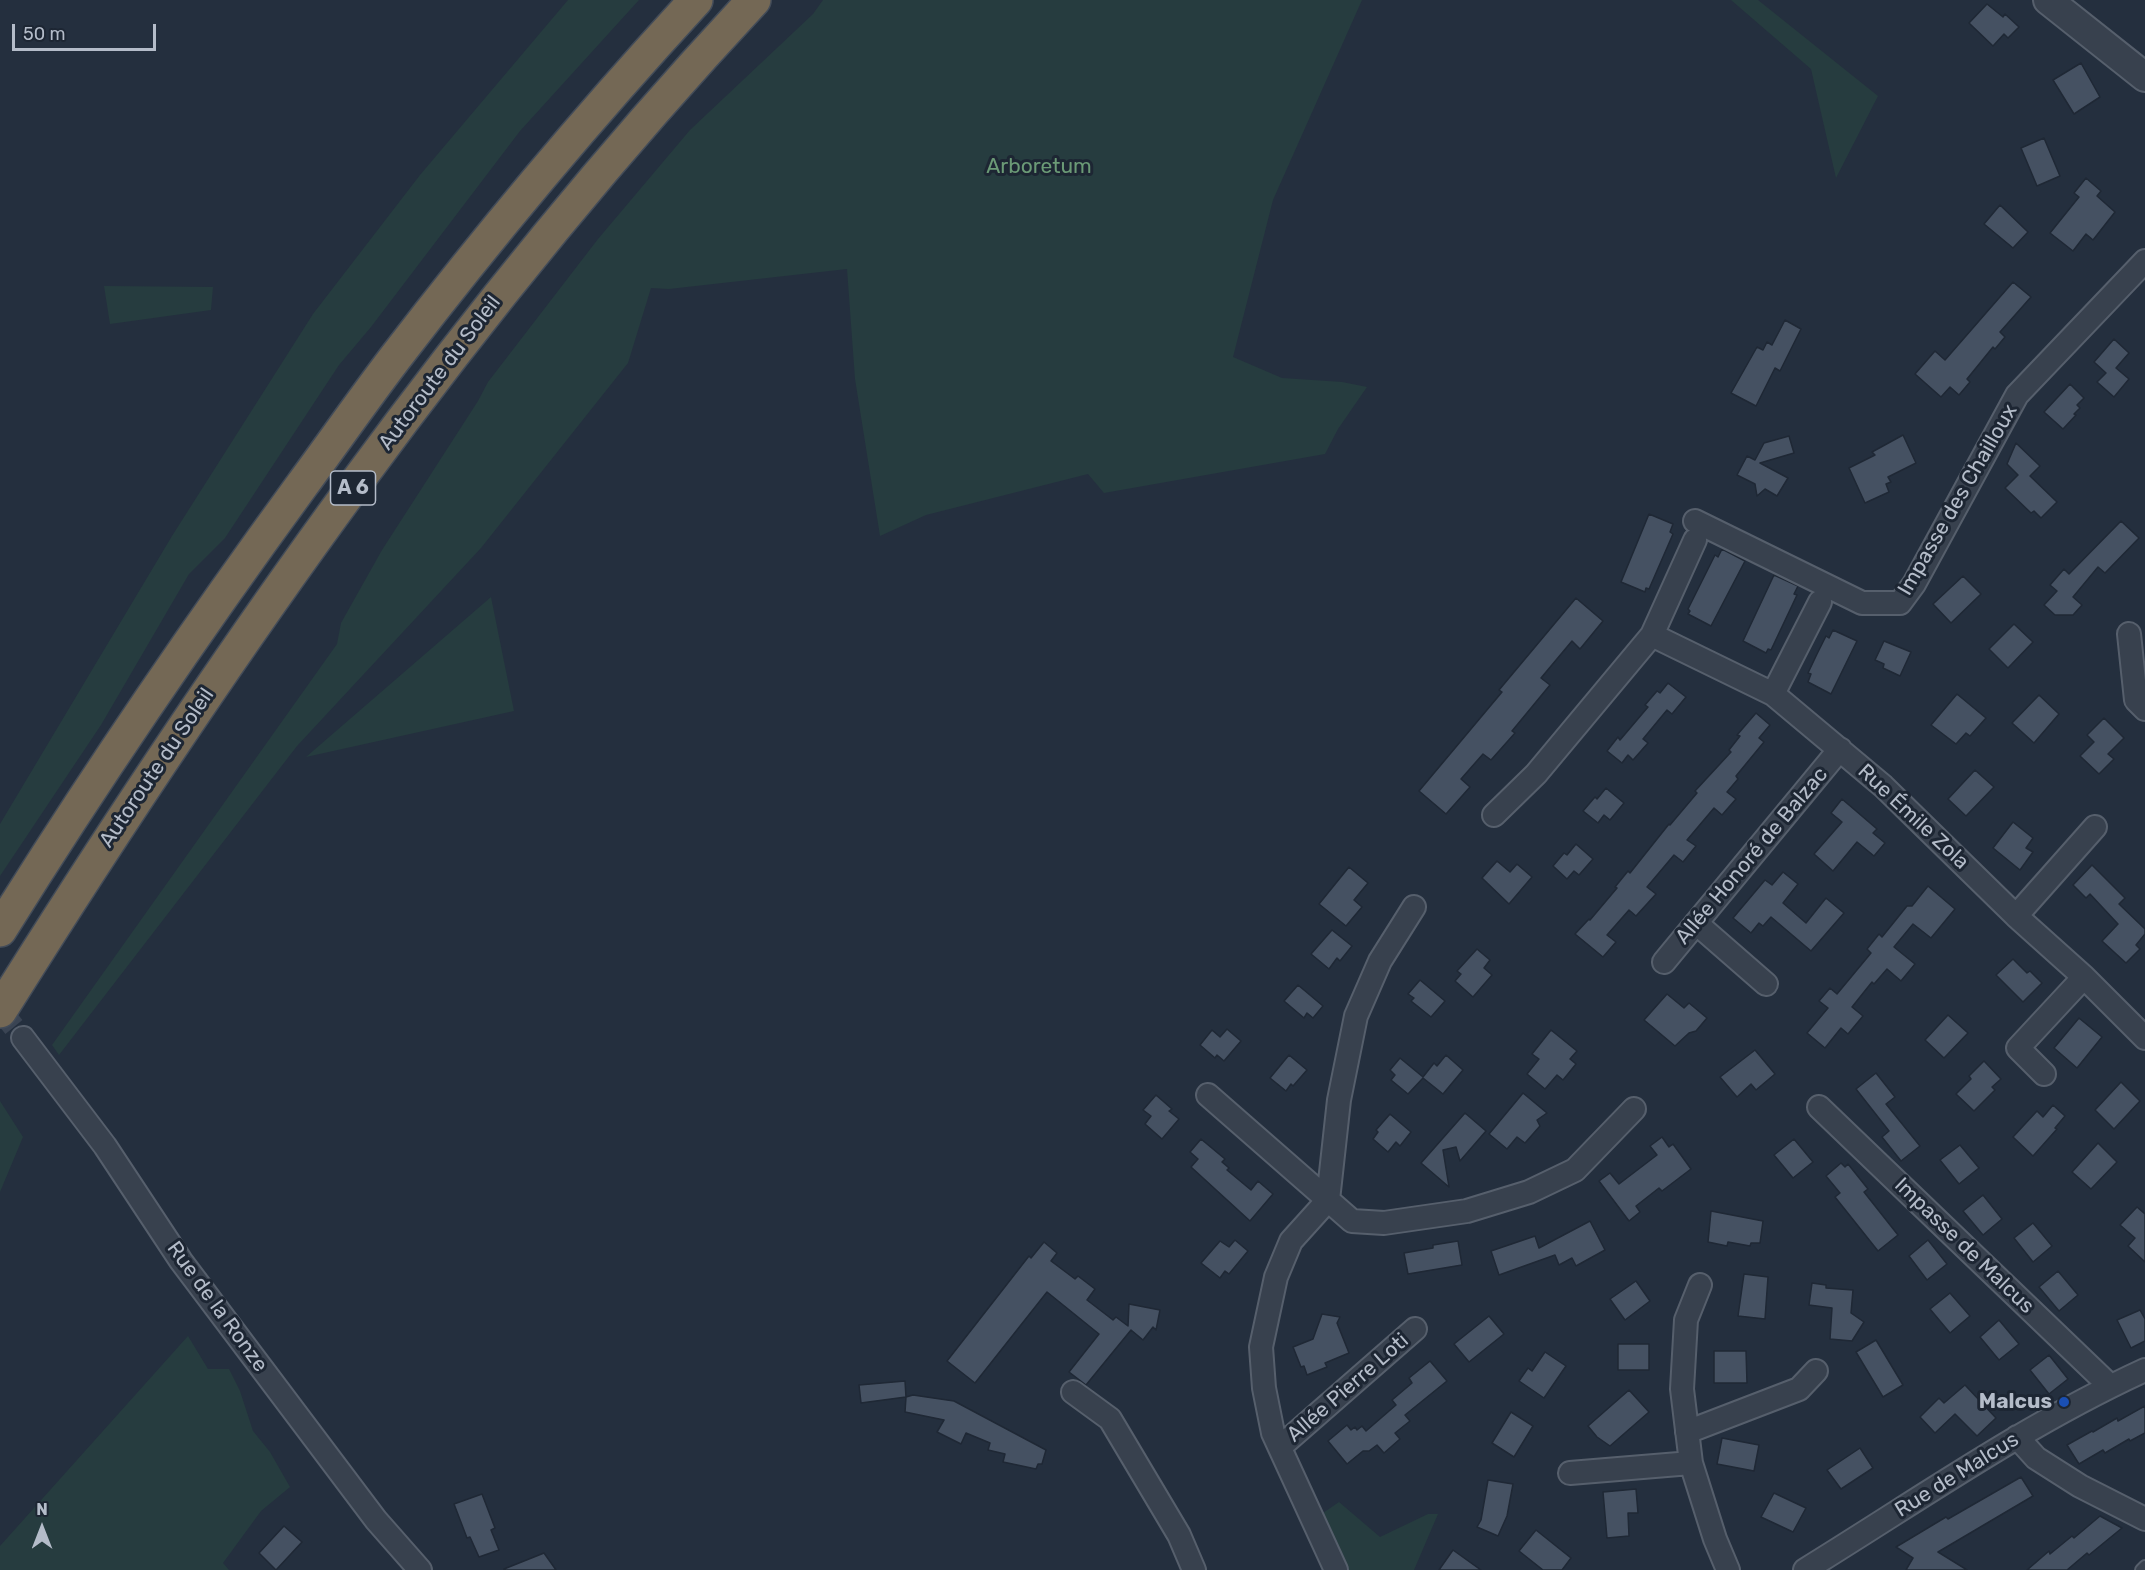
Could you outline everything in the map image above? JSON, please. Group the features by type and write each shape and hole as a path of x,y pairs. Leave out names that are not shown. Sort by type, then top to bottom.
{"highway":[{"name":"Autoroute du Soleil","path":"0,930 105,768 231,582 394,360 562,150 696,0"},
{"name":"Autoroute du Soleil","path":"0,1011 146,783 256,621 432,380 596,176 754,0"}],"street":[{"path":"2048,0 2145,77"},
{"name":"Impasse des Chailloux","path":"1653,635 1695,530 1862,603 1900,603 1914,584 2017,395 2145,261"},
{"path":"1773,694 1820,602"},
{"path":"2129,634 2136,700 2145,709"},
{"path":"1494,815 1536,774 1653,635"},
{"name":"Rue Émile Zola","path":"1653,635 1773,694 1883,786 2145,1038"},
{"name":"Allée Honoré de Balzac","path":"1664,962 1840,749"},
{"path":"2016,916 2095,827"},
{"path":"1336,1570 1273,1433 1264,1388 1261,1347 1276,1277 1287,1250 1292,1241 1328,1200 1339,1100 1356,1016 1380,961 1414,908"},
{"path":"1696,923 1766,984"},
{"path":"2044,1074 2018,1048 2084,977"},
{"name":"Rue de la Ronze","path":"23,1038 105,1146 181,1261 376,1520 420,1570"},
{"path":"1208,1095 1352,1221 1384,1223 1467,1211 1528,1192 1575,1170 1634,1109"},
{"name":"Impasse de Malcus","path":"1819,1107 2110,1386"},
{"path":"1700,1285 1686,1320 1682,1389 1691,1463 1715,1539 1728,1570"},
{"name":"Allée Pierre Loti","path":"1280,1447 1415,1329"},
{"name":"Rue de Malcus","path":"1805,1570 2017,1437 2110,1386 2145,1370"},
{"path":"1688,1432 1799,1389 1816,1371"},
{"path":"1073,1392 1110,1419 1179,1535 1194,1570"},
{"path":"2017,1437 2036,1458 2080,1486 2145,1519"},
{"path":"1570,1473 1691,1463"}],"lane":[{"path":"2141,1570 2145,1566"}],"green space":[{"path":"568,0 639,0 520,131 371,327 339,365 225,538 189,574 101,725 0,876 0,824 172,536 313,314 420,175"},
{"name":"Arboretum","path":"823,0 1362,0 1273,200 1233,357 1282,378 1342,382 1367,387 1338,429 1325,454 1104,493 1088,474 926,515 880,536 855,379 847,269 669,289 651,288 628,363 481,548 297,746 59,1055 52,1045 337,644 341,623 382,550 488,382 598,239 690,130 813,14"},
{"path":"1731,0 1758,0 1878,96 1836,178 1811,69"},
{"path":"104,286 213,287 211,310 110,324"},
{"path":"491,597 514,711 306,757"},
{"path":"0,1101 23,1137 0,1192"},
{"path":"188,1336 208,1369 229,1369 240,1391 253,1431 270,1452 290,1487 261,1511 223,1563 229,1570 0,1570 0,1546"},
{"path":"1339,1502 1380,1537 1428,1514 1438,1514 1414,1570 1349,1570 1323,1513"}],"building":[{"path":"1987,4 2003,17 2005,14 2019,27 2008,38 2004,34 1993,46 1969,23"},
{"path":"2081,63 2100,97 2074,114 2053,80"},
{"path":"2044,138 2060,176 2037,186 2021,148"},
{"path":"2086,178 2101,191 2097,196 2115,212 2093,240 2086,234 2073,251 2050,233 2079,197 2074,193"},
{"path":"2000,205 2028,232 2013,248 1984,224"},
{"path":"2013,282 2031,297 2000,332 2005,337 1995,349 1993,347 1967,379 1970,382 1959,395 1950,387 1941,397 1915,374 1935,351 1945,360"},
{"path":"1785,320 1801,329 1780,371 1775,368 1756,406 1731,393 1757,347 1763,350 1767,342 1772,345"},
{"path":"2114,339 2129,353 2116,368 2129,379 2114,397 2097,382 2106,373 2094,362"},
{"path":"2070,384 2084,398 2077,405 2080,408 2074,414 2076,415 2063,429 2044,412"},
{"path":"1903,435 1916,463 1888,477 1891,482 1886,484 1889,492 1865,503 1849,468 1875,455 1872,452"},
{"path":"1789,436 1794,453 1760,463 1788,478 1777,496 1765,489 1757,496 1755,484 1737,475 1747,456 1755,460 1764,443"},
{"path":"2016,443 2040,466 2030,476 2057,502 2041,518 2034,511 2031,513 2005,488 2018,475 2007,464"},
{"path":"1649,514 1673,524 1670,532 1673,534 1649,589 1646,588 1645,592 1621,582"},
{"path":"2121,521 2139,538 2105,573 2098,567 2073,597 2082,605 2073,615 2055,615 2044,605 2057,591 2050,585 2064,569 2069,574"},
{"path":"1722,549 1745,561 1711,626 1688,614 1690,611 1688,609 1715,555 1718,557"},
{"path":"1774,575 1798,586 1794,594 1797,595 1771,650 1768,649 1766,653 1743,641"},
{"path":"1963,576 1981,594 1951,623 1933,604"},
{"path":"1576,598 1603,621 1580,649 1572,641 1541,678 1550,685 1512,731 1515,733 1491,760 1483,754 1461,779 1470,787 1446,814 1419,791 1502,692 1499,690"},
{"path":"2014,624 2033,642 2008,668 1989,649"},
{"path":"1833,630 1857,641 1831,694 1808,682 1811,674 1808,673 1826,636 1829,638"},
{"path":"1884,641 1911,652 1900,676 1883,668 1884,664 1875,660"},
{"path":"1668,683 1686,697 1672,714 1667,710 1643,739 1648,743 1633,760 1628,755 1622,763 1607,751 1618,737 1620,740 1648,707 1645,705 1657,691 1660,693"},
{"path":"1957,694 1986,718 1970,736 1966,733 1956,744 1931,725"},
{"path":"2039,695 2059,714 2034,743 2012,723"},
{"path":"1756,713 1770,725 1759,738 1764,742 1736,776 1738,779 1727,792 1736,799 1722,815 1714,808 1687,840 1696,846 1683,862 1674,855 1647,887 1656,894 1636,916 1629,910 1607,935 1616,942 1603,957 1575,934 1590,920 1628,871 1630,873 1697,793 1695,791 1731,752 1729,750 1740,736 1737,735"},
{"path":"2104,718 2124,738 2108,754 2114,759 2099,774 2080,756 2094,742 2087,735"},
{"path":"1975,770 1994,787 1966,816 1948,799"},
{"path":"1606,788 1624,803 1610,820 1604,815 1598,823 1583,811"},
{"path":"1842,799 1877,829 1873,833 1885,843 1874,856 1857,842 1833,871 1814,854 1842,822 1831,813"},
{"path":"2013,822 2033,838 2026,848 2033,852 2020,870 1993,848"},
{"path":"1576,844 1593,859 1579,875 1574,871 1567,879 1553,866"},
{"path":"1497,861 1510,872 1517,864 1532,877 1509,904 1482,878"},
{"path":"2092,865 2125,898 2119,904 2145,929 2145,934 2136,945 2140,949 2126,963 2102,941 2118,924 2090,894 2086,898 2073,885"},
{"path":"1349,867 1368,883 1354,900 1362,907 1346,926 1319,904"},
{"path":"1783,872 1798,884 1783,903 1806,923 1826,898 1844,913 1811,951 1771,917 1763,926 1759,923 1751,933 1733,918 1765,880 1772,885"},
{"path":"1928,886 1955,909 1931,938 1913,924 1894,947 1915,964 1901,981 1887,969 1874,984 1872,982 1852,1007 1863,1016 1848,1034 1841,1028 1825,1048 1807,1033 1828,1008 1819,1001 1830,988 1837,994 1871,953 1867,949 1879,934 1882,937 1907,906 1912,906"},
{"path":"1332,930 1352,946 1340,961 1337,958 1329,969 1311,954"},
{"path":"1477,949 1490,960 1484,968 1492,975 1473,997 1455,981 1461,974 1457,971"},
{"path":"2013,959 2027,973 2030,971 2042,983 2023,1002 1996,975"},
{"path":"1420,980 1445,1001 1431,1017 1411,1001 1414,998 1408,994"},
{"path":"1298,985 1323,1006 1313,1018 1307,1013 1304,1018 1284,1001"},
{"path":"1667,994 1684,1008 1689,1003 1707,1018 1696,1031 1689,1033 1675,1046 1644,1020"},
{"path":"1948,1015 1968,1033 1944,1058 1925,1040"},
{"path":"2079,1018 2102,1037 2077,1068 2054,1048"},
{"path":"1227,1029 1241,1041 1224,1061 1217,1055 1215,1058 1200,1045 1212,1030 1220,1037"},
{"path":"1551,1030 1577,1051 1570,1059 1576,1064 1563,1080 1557,1075 1545,1089 1527,1074 1539,1059 1532,1054"},
{"path":"1755,1050 1775,1074 1756,1090 1751,1084 1737,1097 1720,1077"},
{"path":"1289,1055 1307,1070 1286,1091 1270,1078"},
{"path":"1446,1055 1463,1070 1443,1094 1423,1078 1408,1094 1391,1080 1395,1075 1390,1070 1400,1058 1423,1077 1434,1063 1437,1066"},
{"path":"1984,1061 2001,1079 1992,1087 1995,1090 1974,1111 1956,1094"},
{"path":"1876,1073 1895,1097 1886,1104 1920,1146 1901,1161 1882,1137 1889,1131 1856,1089"},
{"path":"2121,1082 2140,1101 2114,1129 2095,1110"},
{"path":"1523,1093 1547,1113 1537,1120 1540,1126 1525,1143 1517,1137 1507,1149 1489,1134"},
{"path":"1156,1095 1172,1109 1169,1111 1179,1119 1162,1139 1145,1124 1151,1116 1143,1110"},
{"path":"2053,1105 2065,1116 2055,1128 2057,1129 2033,1156 2013,1137 2037,1111 2043,1117"},
{"path":"1465,1113 1486,1131 1460,1161 1456,1147 1443,1150 1449,1187 1421,1163"},
{"path":"1390,1114 1411,1132 1400,1146 1396,1142 1388,1152 1373,1139 1378,1132 1376,1130"},
{"path":"1662,1137 1669,1147 1673,1144 1691,1169 1662,1191 1659,1188 1636,1206 1640,1212 1629,1221 1599,1181 1610,1173 1619,1184 1657,1155 1650,1146"},
{"path":"1201,1139 1225,1159 1222,1162 1229,1168 1227,1170 1251,1190 1258,1181 1273,1194 1250,1221 1191,1167 1198,1159 1190,1152"},
{"path":"1794,1139 1813,1162 1793,1178 1774,1155"},
{"path":"2098,1143 2117,1162 2091,1189 2072,1172"},
{"path":"1960,1145 1979,1168 1959,1184 1940,1160"},
{"path":"1841,1163 1845,1167 1848,1164 1868,1189 1864,1192 1898,1235 1878,1251 1835,1197 1840,1193 1826,1176"},
{"path":"1983,1195 2002,1219 1983,1235 1963,1211"},
{"path":"2137,1207 2145,1214 2145,1262 2128,1246 2135,1238 2120,1225"},
{"path":"1711,1211 1763,1221 1760,1243 1751,1243 1750,1246 1728,1242 1727,1246 1708,1242"},
{"path":"1590,1221 1605,1250 1576,1266 1572,1258 1559,1265 1555,1255 1499,1275 1491,1251 1535,1236 1539,1248"},
{"path":"2033,1223 2052,1246 2033,1262 2014,1238"},
{"path":"1235,1240 1248,1251 1229,1274 1225,1271 1220,1278 1201,1263 1220,1241 1229,1247"},
{"path":"1928,1240 1947,1264 1927,1280 1909,1256"},
{"path":"1458,1241 1462,1265 1408,1274 1404,1253"},
{"path":"1044,1242 1057,1253 1051,1261 1075,1279 1078,1276 1095,1289 1087,1300 1113,1320 1116,1317 1128,1326 1129,1304 1160,1310 1156,1330 1153,1327 1143,1340 1131,1330 1086,1385 1069,1372 1099,1334 1047,1292 975,1383 947,1361 1029,1256 1031,1258"},
{"path":"2058,1271 2078,1295 2059,1311 2039,1287"},
{"path":"1744,1274 1768,1277 1765,1319 1738,1316"},
{"path":"1636,1281 1650,1301 1625,1320 1610,1299"},
{"path":"1812,1283 1826,1285 1826,1288 1853,1290 1851,1313 1864,1322 1852,1341 1830,1339 1832,1308 1809,1305"},
{"path":"1950,1293 1970,1316 1950,1333 1930,1309"},
{"path":"2140,1310 2145,1319 2145,1341 2131,1348 2117,1320"},
{"path":"1322,1314 1340,1317 1337,1323 1349,1353 1325,1363 1327,1367 1307,1375 1293,1347 1313,1339"},
{"path":"1489,1316 1504,1334 1469,1362 1454,1344"},
{"path":"1999,1320 2019,1344 1999,1360 1980,1337"},
{"path":"1876,1340 1903,1385 1883,1397 1856,1352"},
{"path":"1618,1344 1649,1344 1649,1370 1618,1370"},
{"path":"1714,1351 1746,1351 1747,1383 1714,1383"},
{"path":"1545,1352 1566,1366 1544,1398 1519,1381 1528,1368 1532,1371"},
{"path":"2049,1355 2068,1379 2049,1394 2030,1370"},
{"path":"1430,1361 1447,1381 1405,1415 1410,1421 1395,1433 1400,1439 1384,1453 1377,1445 1369,1451 1363,1451 1347,1464 1328,1441 1347,1425 1351,1430 1355,1427 1357,1430 1362,1426 1366,1431 1396,1405 1392,1400 1412,1383 1409,1378"},
{"path":"905,1381 906,1397 861,1403 859,1385"},
{"path":"1965,1385 1996,1418 1977,1436 1955,1414 1935,1433 1920,1417 1939,1398 1944,1403"},
{"path":"1629,1390 1649,1412 1610,1446 1597,1437 1588,1426"},
{"path":"913,1395 954,1401 1046,1450 1042,1464 1038,1464 1036,1469 1003,1462 1005,1454 988,1450 990,1443 966,1433 961,1444 937,1432 944,1420 905,1412 906,1397"},
{"path":"2145,1406 2145,1433 2105,1453 2103,1450 2079,1464 2067,1445"},
{"path":"1511,1412 1533,1426 1514,1457 1492,1443"},
{"path":"1722,1438 1759,1445 1754,1471 1717,1464"},
{"path":"1860,1448 1873,1468 1841,1489 1827,1470"},
{"path":"2021,1477 2033,1496 1938,1552 1967,1570 1906,1570 1913,1558 1896,1547"},
{"path":"1488,1480 1513,1484 1507,1516 1498,1536 1477,1527 1481,1520"},
{"path":"1636,1489 1638,1513 1628,1513 1629,1536 1607,1538 1603,1492"},
{"path":"1774,1493 1806,1508 1793,1532 1761,1517"},
{"path":"482,1494 495,1528 491,1530 499,1550 479,1557 470,1537 467,1538 454,1504"},
{"path":"2100,1516 2122,1528 2067,1570 2027,1570 2049,1551 2050,1554 2072,1536 2074,1538"},
{"path":"284,1526 302,1542 276,1570 259,1553"},
{"path":"1536,1530 1571,1558 1562,1570 1543,1570 1519,1551"},
{"path":"1453,1550 1481,1570 1439,1570"},
{"path":"544,1553 556,1570 504,1570 504,1569"}],"tunnel":[{"path":"0,1010 23,1038"}],"place":[{"name":"Malcus","path":"2064,1402"}]}
